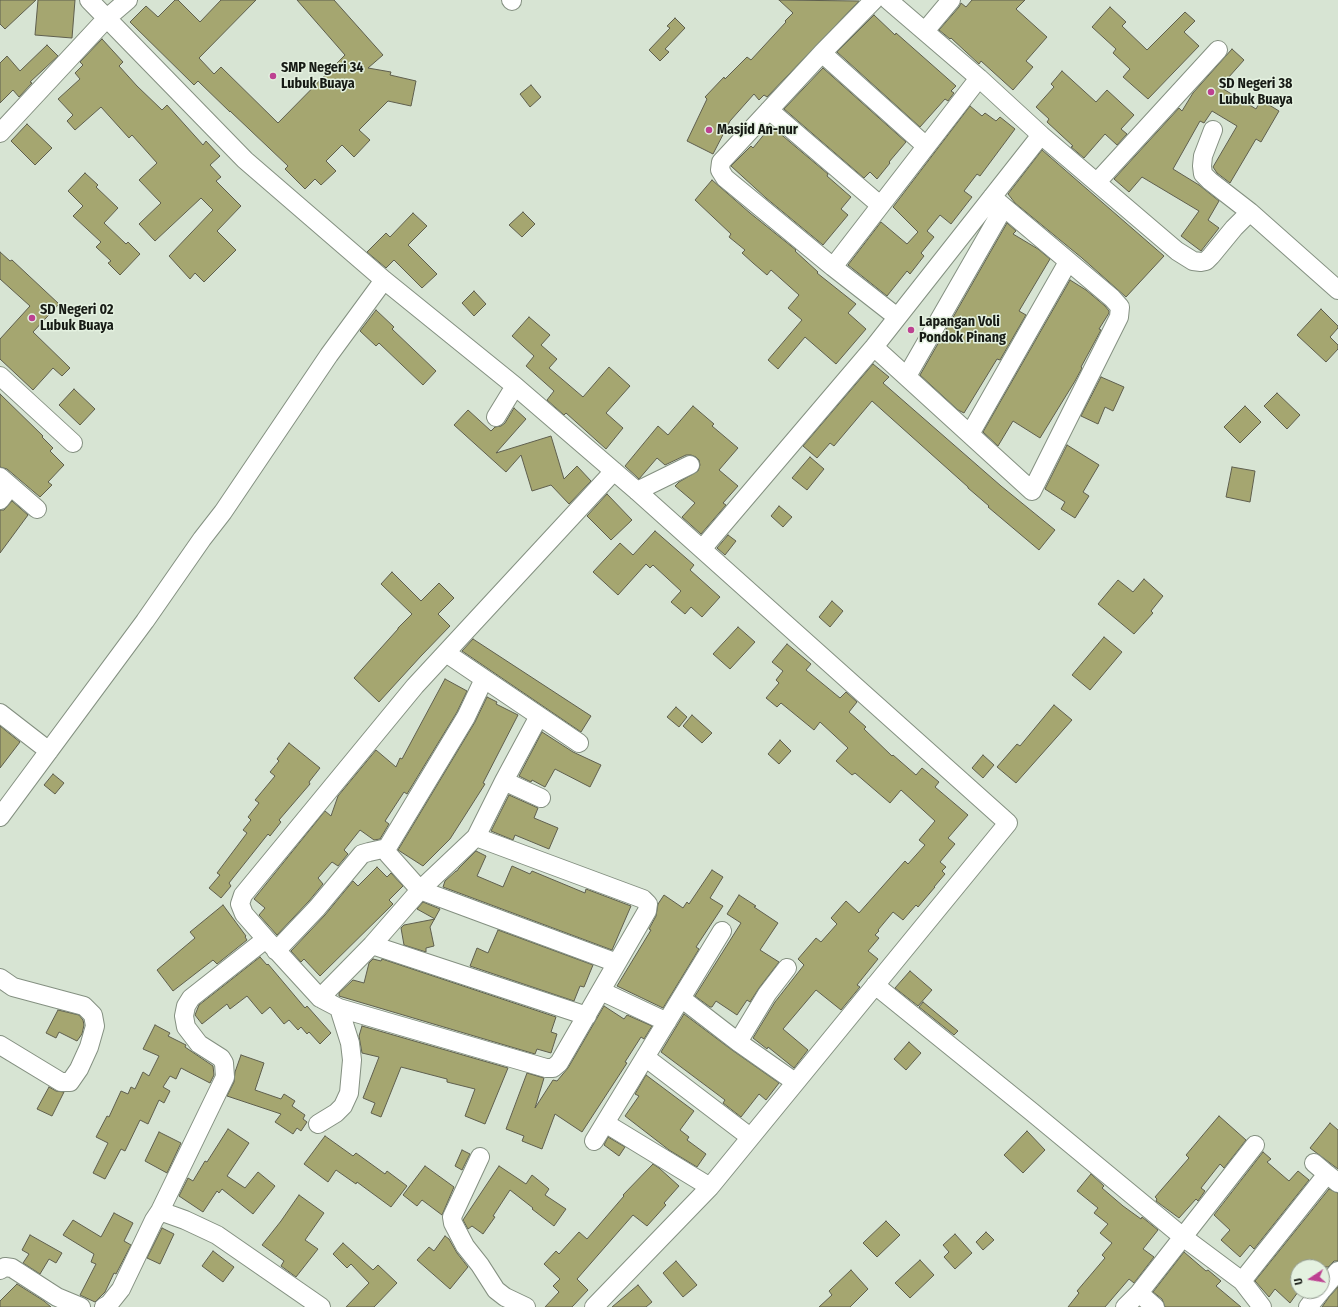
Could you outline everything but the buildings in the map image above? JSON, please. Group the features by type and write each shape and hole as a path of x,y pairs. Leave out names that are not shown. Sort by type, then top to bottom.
{"street":[{"path":"89,0 245,160 384,280 515,386 638,491 1008,823 710,1187 594,1307"},
{"path":"0,133 107,18 128,0"},
{"path":"874,0 822,53 721,162 720,170 725,178 833,267 897,317"},
{"path":"888,0 979,78 1041,135 1177,251 1193,261 1206,261 1234,228 1250,212"},
{"path":"925,31 951,0"},
{"path":"1097,182 1218,50"},
{"path":"822,53 926,146"},
{"path":"833,267 979,78"},
{"path":"769,110 880,205"},
{"path":"1213,130 1203,156 1203,174 1250,212 1338,290"},
{"path":"906,376 998,202 1041,135"},
{"path":"874,347 1032,491 1119,317 1120,307 1112,298 998,202"},
{"path":"702,549 874,347 897,317 998,202"},
{"path":"970,434 1068,262"},
{"path":"0,816 145,621 202,539 223,512 329,355 384,280"},
{"path":"0,376 73,443"},
{"path":"496,417 515,386"},
{"path":"638,491 690,465"},
{"path":"476,837 643,899 648,904 647,911 587,1016 559,1063 553,1068 546,1068 340,1008 320,998 244,914 240,904 243,895 415,686 614,471"},
{"path":"3,488 37,509"},
{"path":"446,653 579,743"},
{"path":"484,679 466,717 387,848 388,854 420,890 617,963"},
{"path":"0,713 49,751"},
{"path":"320,998 372,945 420,890 476,837 539,716"},
{"path":"504,781 541,798"},
{"path":"104,1307 109,1304 121,1289 225,1077 224,1063 221,1058 199,1044 186,1027 184,1016 186,1006 191,998 271,945 317,908 362,854 387,848"},
{"path":"594,1141 722,931"},
{"path":"372,945 587,1016"},
{"path":"738,1042 767,994 787,968"},
{"path":"0,978 13,987 84,1006 93,1015 95,1026 89,1047 79,1069 70,1082 61,1082 0,1045"},
{"path":"875,985 1183,1237 1242,1281 1262,1307"},
{"path":"601,991 667,1022"},
{"path":"681,998 738,1042 795,1082"},
{"path":"318,1124 336,1113 343,1106 348,1093 352,1060 350,1043 340,1008"},
{"path":"645,1057 750,1137"},
{"path":"605,1123 710,1187"},
{"path":"1125,1307 1139,1293 1255,1145"},
{"path":"480,1157 452,1217 452,1223 465,1246 480,1265 496,1290 505,1297 526,1307"},
{"path":"1242,1281 1326,1173"},
{"path":"160,1211 217,1235 321,1307"},
{"path":"0,1270 5,1267 12,1268 57,1297 81,1307"},
{"path":"1330,1281 1338,1271"},
{"path":"1139,1293 1155,1307"},
{"path":"1308,1307 1315,1299"}],"place":[{"name":"SMP Negeri 34 Lubuk Buaya","path":"273,76"},
{"name":"SD Negeri 38 Lubuk Buaya","path":"1211,92"},
{"name":"Masjid An-nur","path":"709,130"},
{"name":"SD Negeri 02 Lubuk Buaya","path":"32,318"},
{"name":"Lapangan Voli Pondok Pinang","path":"911,330"}]}
